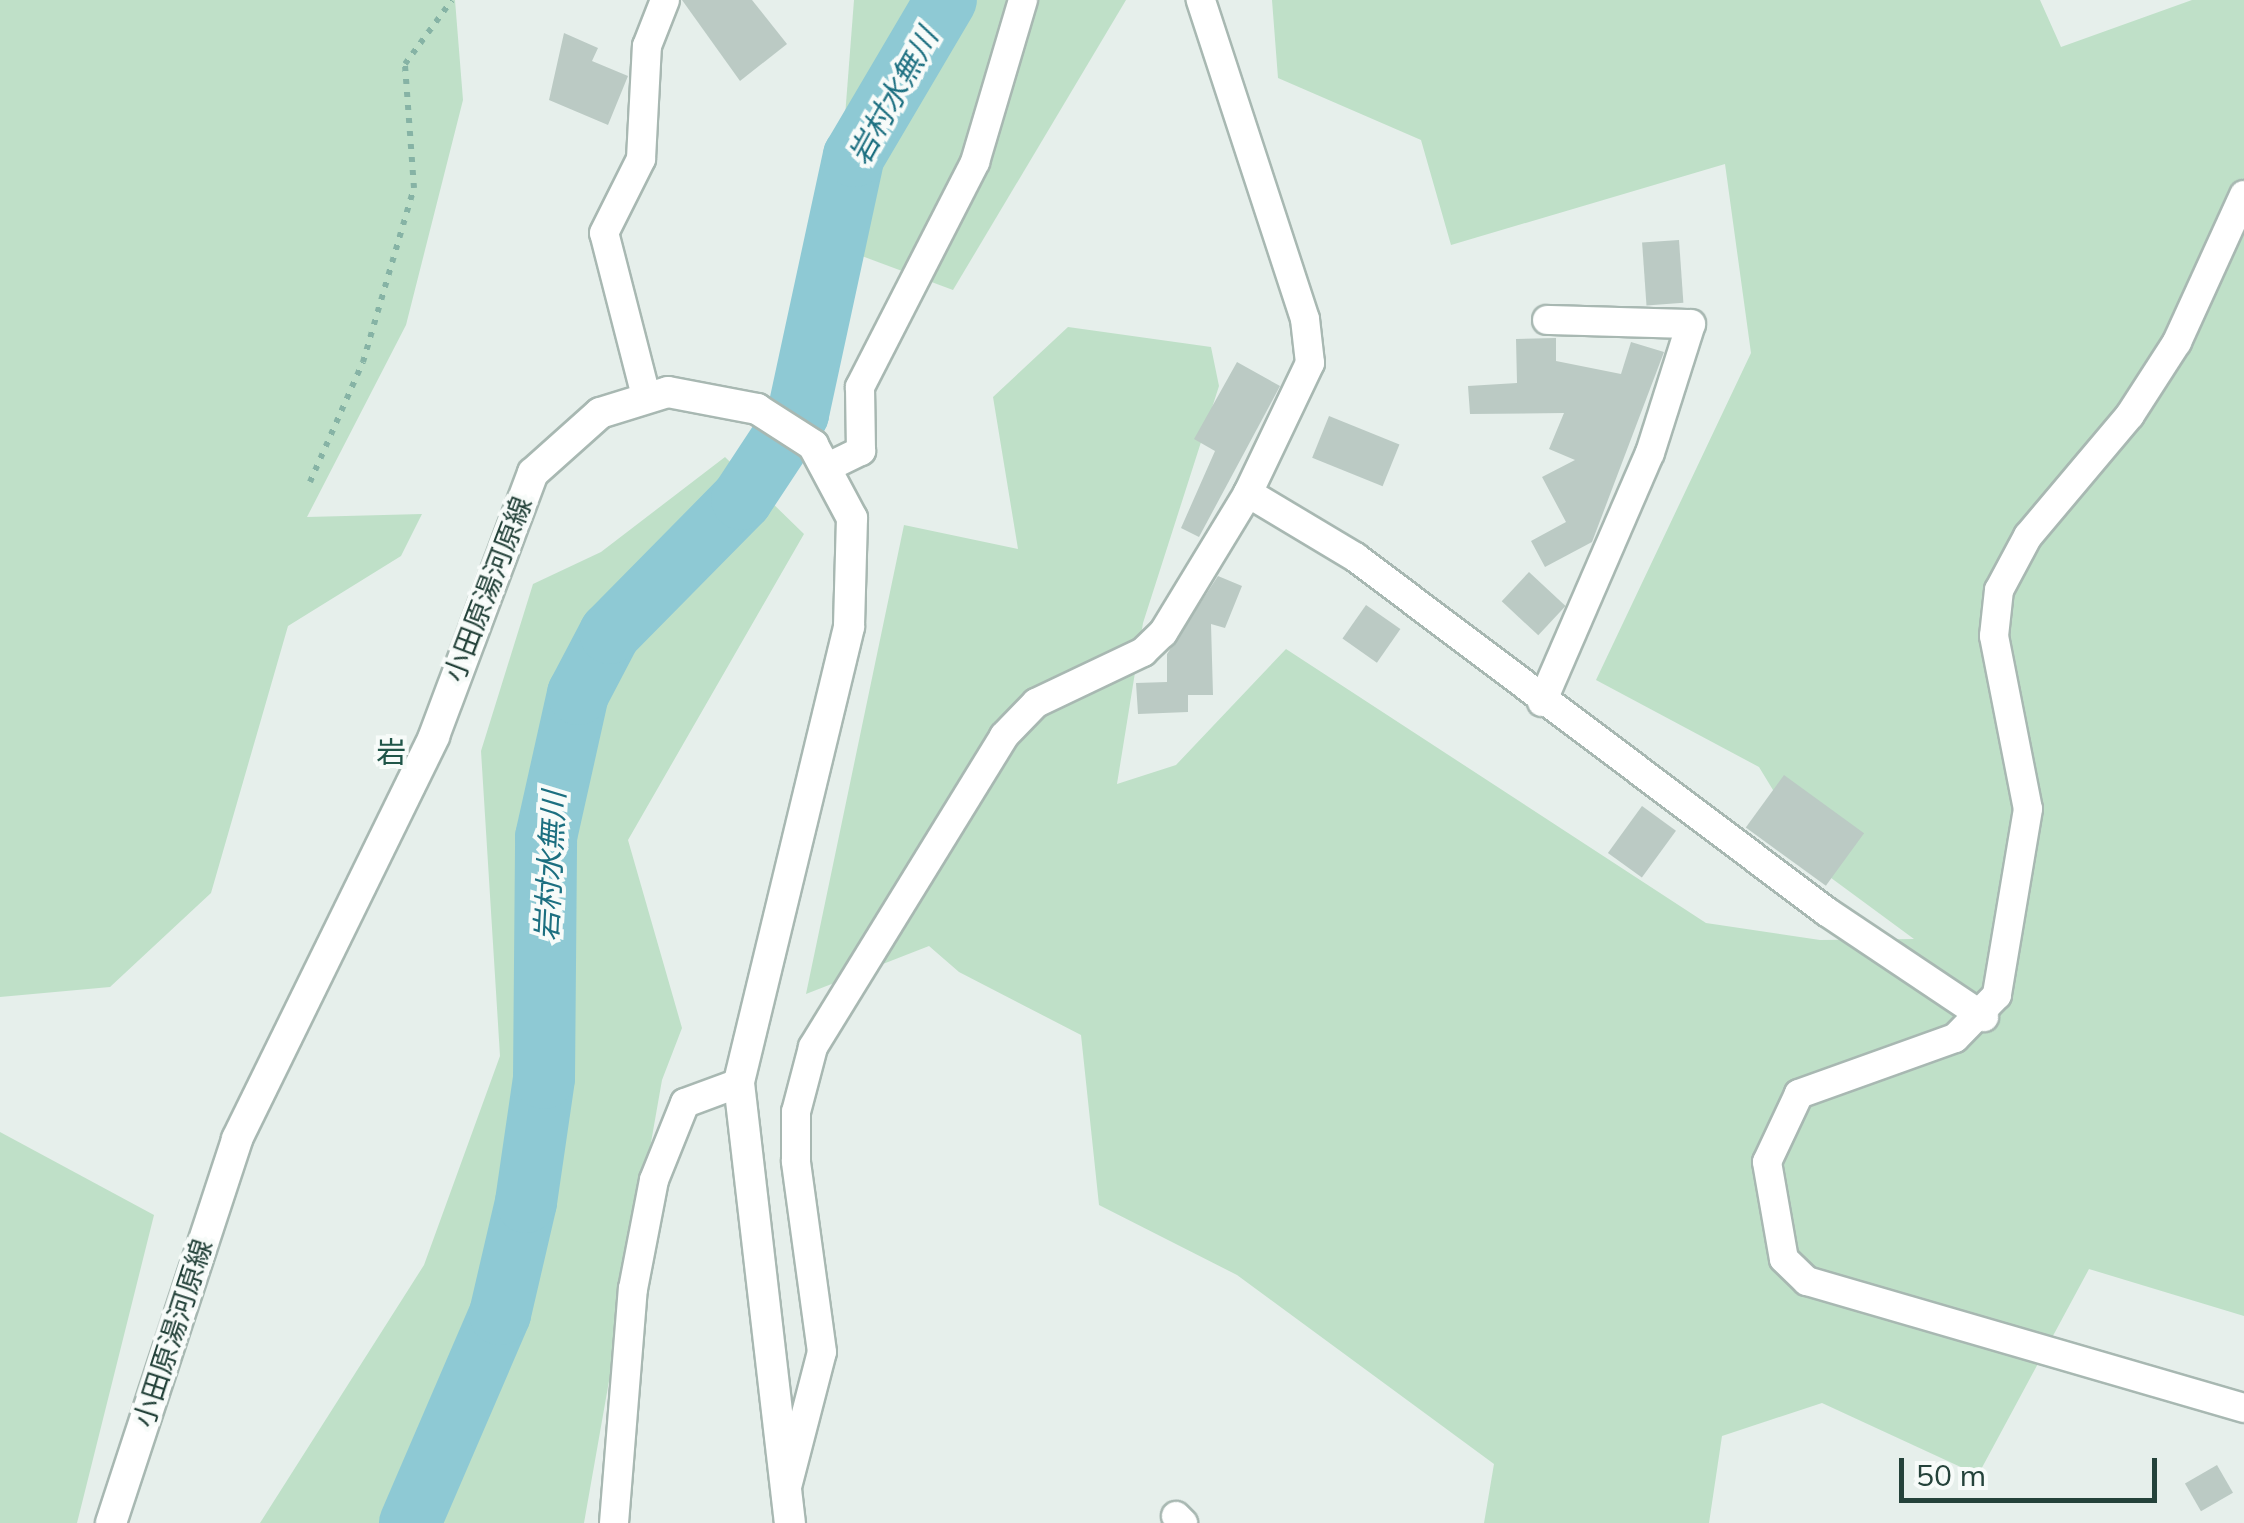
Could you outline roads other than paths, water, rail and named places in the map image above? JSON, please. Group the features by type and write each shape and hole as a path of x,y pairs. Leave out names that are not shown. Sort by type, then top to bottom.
{"main road":[{"name":"小田原湯河原線","path":"112,1523 237,1139 434,736 516,508 533,473 572,432 646,396 690,392 757,410 821,456"},
{"path":"787,1510 739,1083 849,627 852,518 821,456"}],"street":[{"path":"646,396 604,233 641,158 647,46 665,0"},
{"path":"821,456 861,450 860,387 975,162 1023,0"},
{"path":"787,1510 822,1352 796,1161 796,1112 813,1047 1004,736 1036,703 1143,652 1248,493 1310,363 1305,319 1201,0"},
{"path":"2244,194 2177,342 2130,415 2028,536 2000,590 1994,636 2028,809 2008,952 1984,1017 1955,1038 1799,1094 1767,1162 1784,1259 1834,1294 2244,1408"},
{"path":"1542,702 1650,453 1691,324 1548,320"},
{"path":"1248,493 1355,557 1542,702 1984,1017"},
{"path":"614,1523 632,1290 654,1180 685,1103 739,1083"}],"waterway":[{"name":"岩村水無川","path":"410,1523 500,1314 526,1202 544,1078 546,837 578,694 610,633 742,499 798,414 854,156 946,0"}],"district":[{"name":"岩","path":"391,752"}]}
